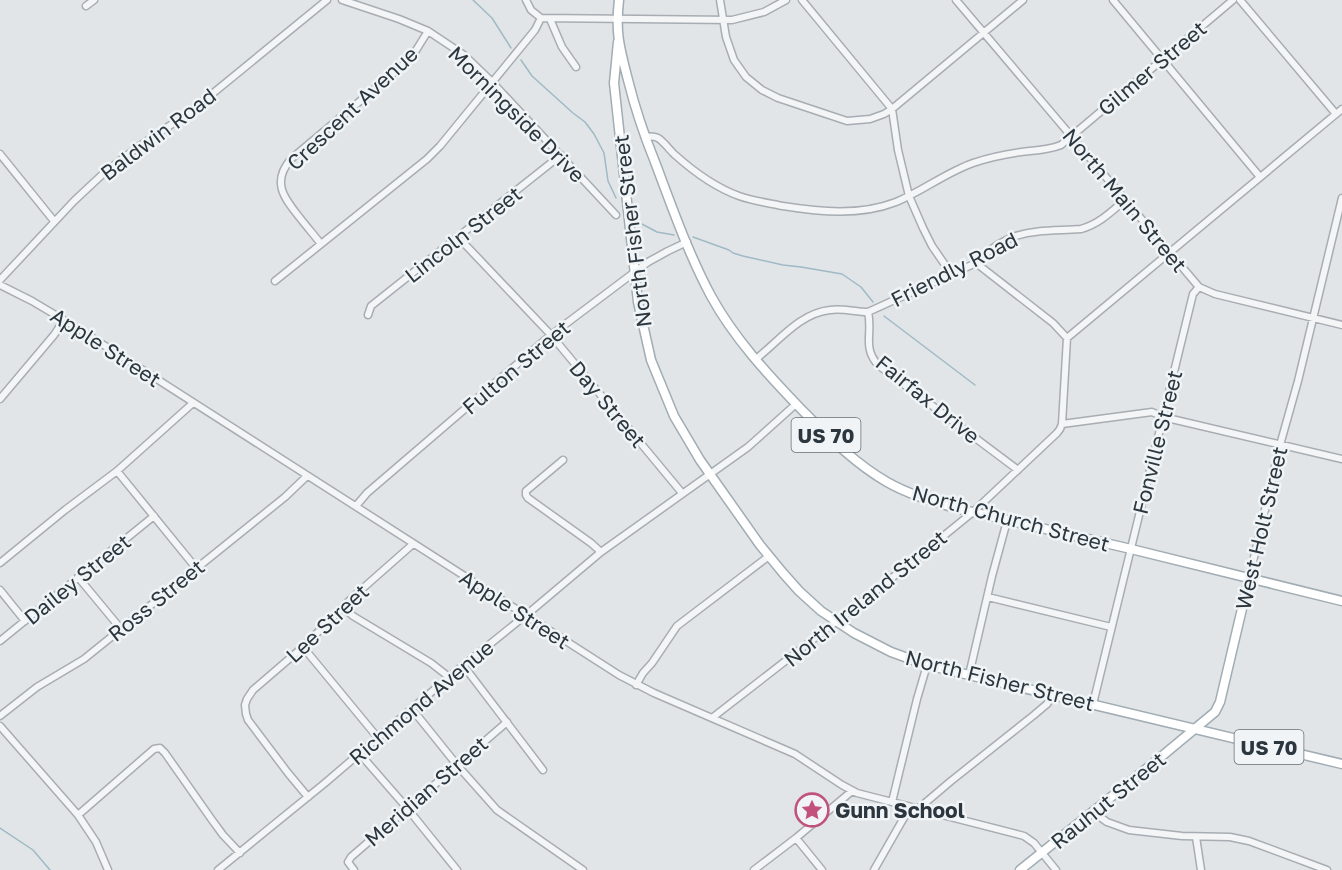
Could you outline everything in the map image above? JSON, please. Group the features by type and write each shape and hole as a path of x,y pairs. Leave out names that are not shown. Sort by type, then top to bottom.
{"main road":[{"name":"North Church Street","path":"619,0 618,42 634,106 703,280 720,312 741,342 796,404 847,454 884,480 929,500 1342,602"},
{"name":"North Fisher Street","path":"618,42 615,83 634,273 642,325 651,360 680,427 709,473 769,556 799,591 837,622 863,638 891,652 927,665 1342,764"},
{"name":"West Holt Street","path":"1195,729 1215,712 1220,702 1249,579"},
{"name":"Rauhut Street","path":"1020,870 1195,729"}],"street":[{"path":"86,6 94,0"},
{"name":"Baldwin Road","path":"0,280 74,201 116,164 190,112 327,0"},
{"name":"Morningside Drive","path":"342,0 428,31 464,55 616,215"},
{"path":"526,0 531,10 541,18 550,19 723,20 755,15 786,0"},
{"path":"720,0 726,38 734,60 746,77 769,94 847,121 870,119 892,109 1023,0"},
{"path":"802,0 892,109 898,150 909,196 927,237 952,275"},
{"name":"North Main Street","path":"956,0 1199,287 1215,294 1342,325"},
{"path":"1113,0 1260,177"},
{"name":"Gilmer Street","path":"645,137 651,136 659,139 704,178 730,192 752,200 820,210 851,211 878,207 909,196 940,178 974,163 999,156 1053,148 1066,141 1233,0"},
{"path":"1240,0 1336,114"},
{"path":"275,281 427,159 535,30 541,18"},
{"path":"550,19 562,47 576,67"},
{"name":"Crescent Avenue","path":"321,244 283,196 280,183 283,170 291,159 404,65 428,31"},
{"path":"1067,338 1342,110"},
{"path":"0,154 54,221"},
{"name":"Lincoln Street","path":"368,315 371,306 561,155"},
{"name":"West Holt Street","path":"1249,579 1342,198"},
{"name":"Friendly Road","path":"756,359 810,316 845,309 868,312 976,263 990,249 1016,235 1027,232 1081,229 1094,225 1125,200"},
{"name":"Day Street","path":"459,238 551,335 682,493"},
{"name":"Fulton Street","path":"356,506 367,493 551,335 658,256 687,243"},
{"path":"976,263 1053,323 1067,338 1062,424 1150,412 1342,459"},
{"name":"Apple Street","path":"0,285 64,320 614,673 636,685 795,754 852,791 1024,836 1034,843 1056,870"},
{"name":"Fonville Street","path":"1093,704 1193,294 1199,287"},
{"name":"Fairfax Drive","path":"868,312 870,324 868,345 875,361 1018,470"},
{"path":"0,399 64,320"},
{"path":"0,563 117,471 193,403"},
{"name":"Richmond Avenue","path":"218,870 601,552 748,447 796,404"},
{"name":"North Ireland Street","path":"712,718 837,622 973,512 1057,433 1062,424"},
{"path":"563,460 526,491 526,497 601,552"},
{"path":"117,471 196,567"},
{"name":"Ross Street","path":"0,716 37,687 84,659 285,497 307,476"},
{"name":"Dailey Street","path":"0,641 154,516"},
{"path":"969,675 1007,521"},
{"name":"Lee Street","path":"308,797 250,723 246,714 247,699 253,690 303,647 343,607 413,544"},
{"path":"636,685 677,626 769,556"},
{"path":"78,577 121,629"},
{"path":"0,590 25,621"},
{"path":"988,597 1111,627"},
{"path":"343,607 353,616 449,676"},
{"path":"303,647 378,738"},
{"path":"463,665 543,770"},
{"path":"892,802 927,665"},
{"path":"918,808 1034,715 1047,704 1053,694"},
{"path":"412,709 497,810 583,870"},
{"name":"Meridian Street","path":"354,870 348,862 351,857 507,722"},
{"path":"0,726 78,815 96,843 108,870"},
{"path":"78,815 154,749 160,748 217,827 240,853"},
{"path":"360,754 458,870"},
{"path":"754,870 852,791"},
{"path":"873,870 910,807"},
{"path":"1093,812 1107,822 1129,830 1249,841 1327,870"},
{"path":"1196,837 1202,870"},
{"path":"796,838 822,870"}],"waterway":[{"path":"473,0 492,18 511,48"},
{"path":"521,60 532,76 585,122 594,134 604,153 608,181 616,198"},
{"path":"640,223 657,232 674,235"},
{"path":"693,237 743,256 842,274 861,287 873,302"},
{"path":"884,316 975,385"},
{"path":"0,828 33,850 50,870"}],"place":[{"name":"Gunn School","path":"812,810"}]}
